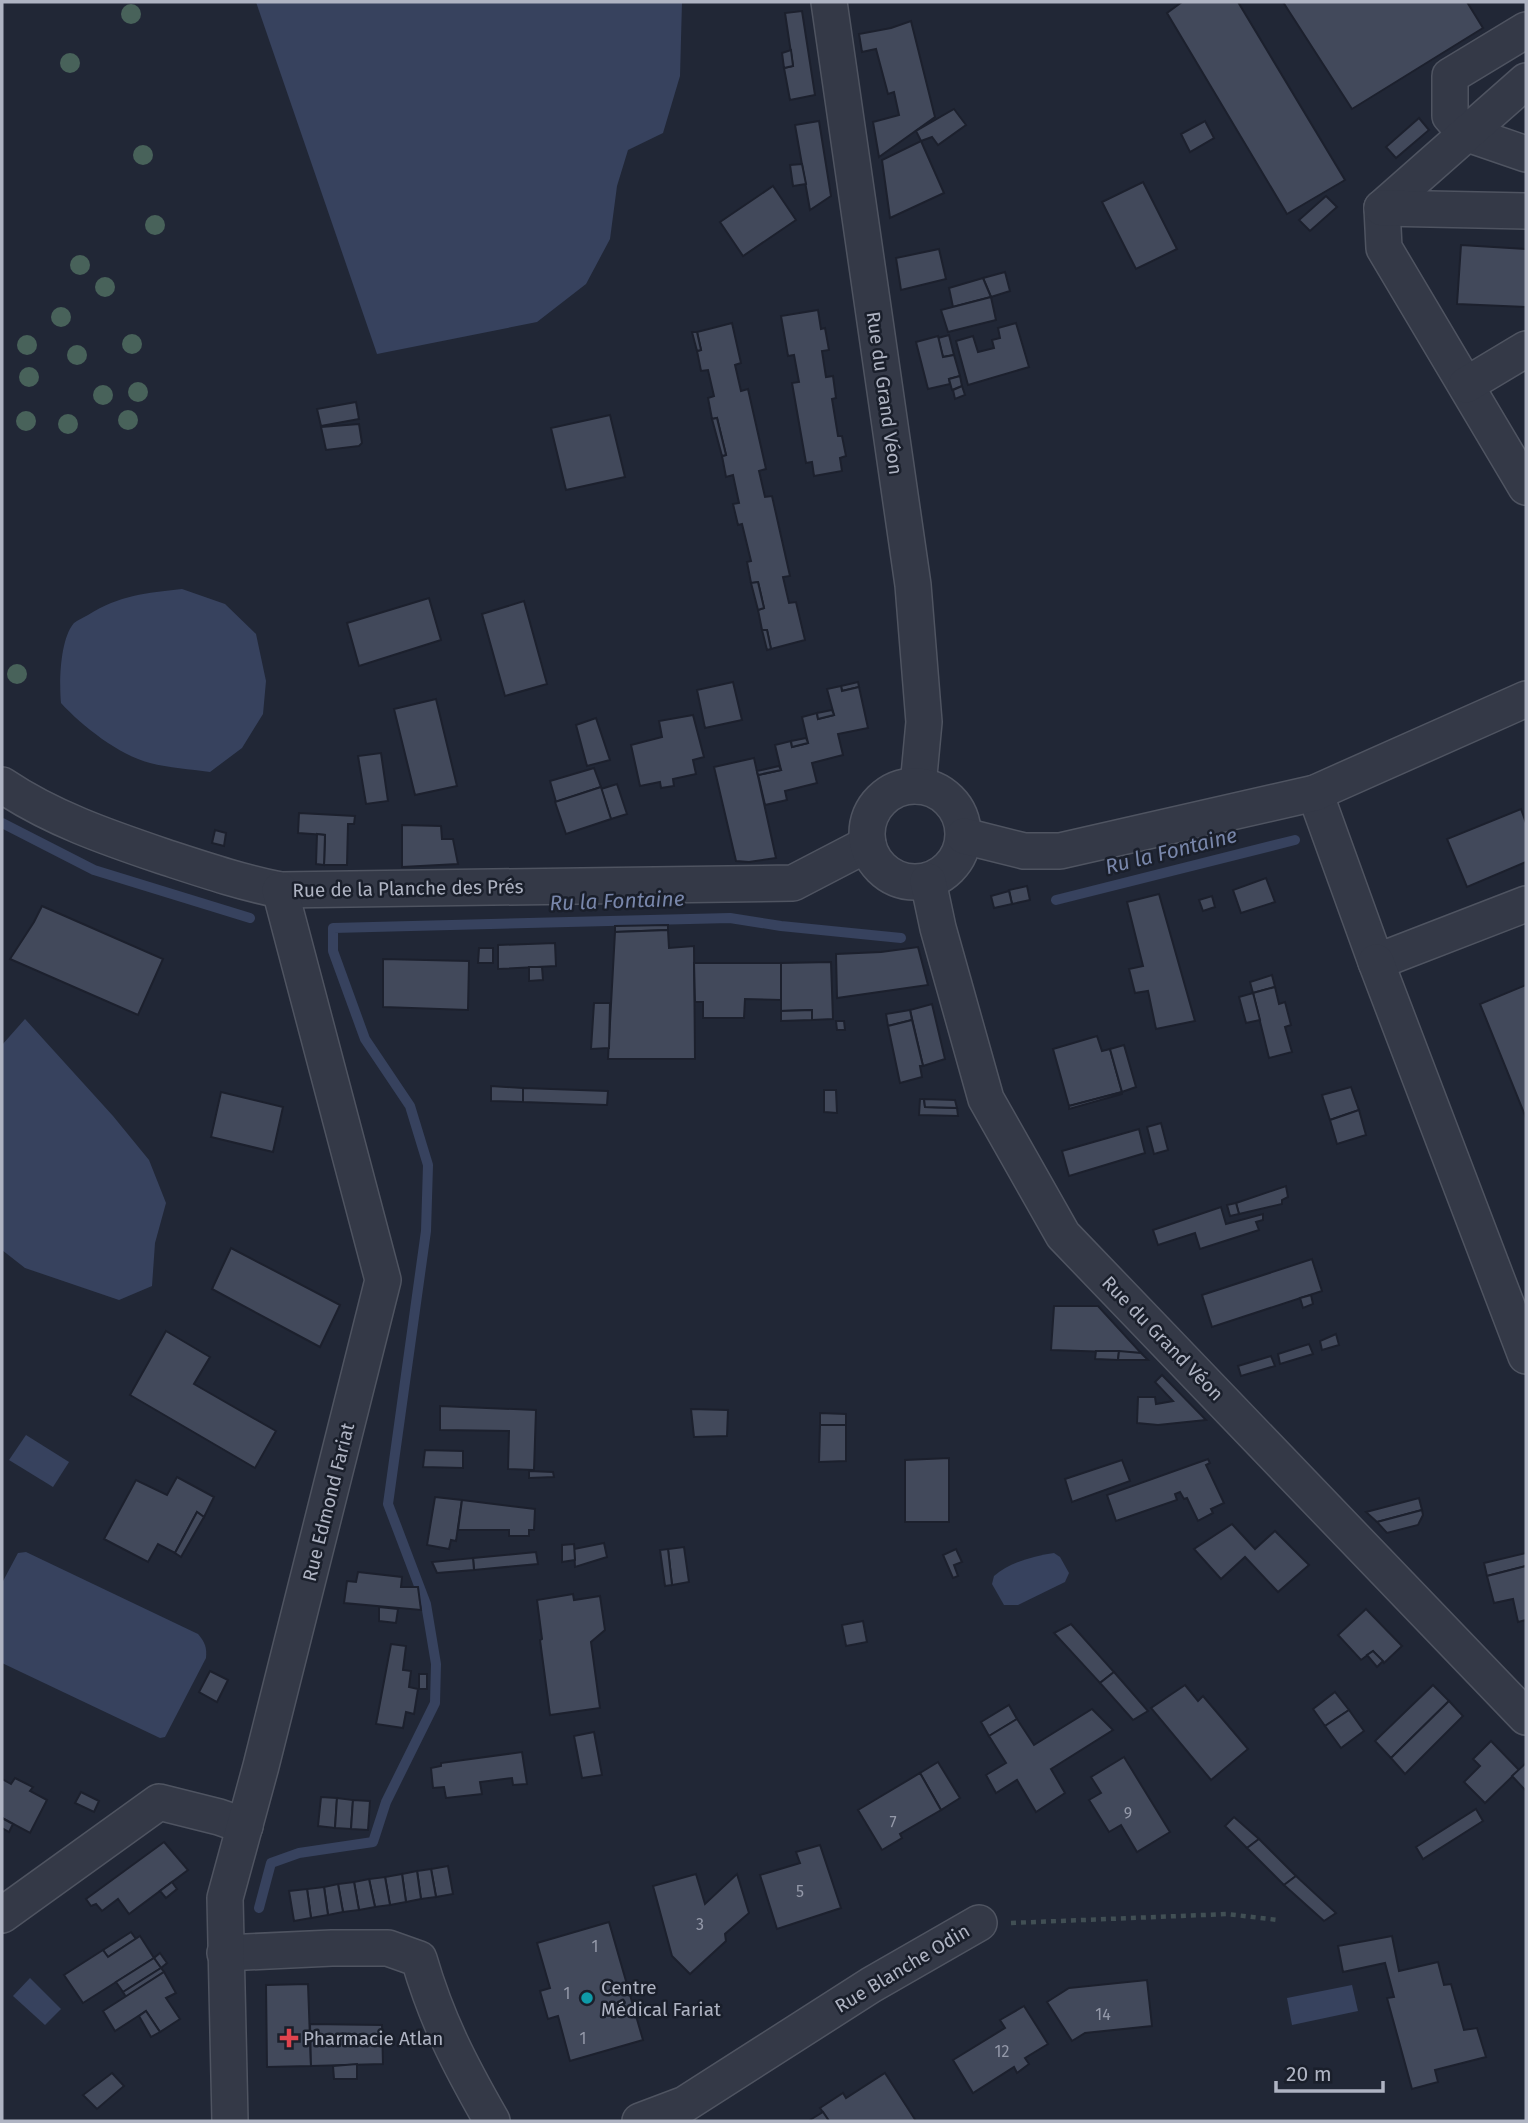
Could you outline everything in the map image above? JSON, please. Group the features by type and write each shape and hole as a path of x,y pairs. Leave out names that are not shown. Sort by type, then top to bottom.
{"street":[{"name":"Rue du Grand Véon","path":"829,2 913,585 924,722 918,786"},
{"path":"1526,30 1450,76 1450,116 1465,134 1526,154"},
{"path":"1382,208 1526,81"},
{"path":"1382,208 1526,211"},
{"path":"1382,208 1384,248 1466,385 1521,468"},
{"path":"1466,385 1526,349"},
{"path":"964,836 1024,850 1060,851 1315,793 1526,699"},
{"name":"Rue de la Planche des Prés","path":"2,785 28,802 99,834 242,883 280,890 793,883 868,844"},
{"path":"918,786 933,789 951,802 962,821 964,836 961,851 953,865 942,875 928,881 912,883 897,879 884,871 874,859 868,844 867,829 879,803 897,790 918,786"},
{"path":"1315,793 1526,1356"},
{"name":"Rue du Grand Véon","path":"928,881 938,928 986,1099 1063,1235 1526,1717"},
{"name":"Rue Edmond Fariat","path":"230,2121 225,1898 383,1280 280,890"},
{"path":"1376,961 1526,904"},
{"path":"7,1900 159,1802 245,1826"},
{"name":"Rue Blanche Odin","path":"640,2121 685,2104 870,1985 979,1923"},
{"path":"225,1953 388,1948 419,1959 430,1998 454,2054 492,2121"}],"path":[{"name":"Rue Blanche Odin","path":"979,1923 1227,1914 1278,1920"}],"water":[{"path":"256,2 682,2 680,76 663,133 628,150 617,186 610,239 586,284 537,322 377,354"},
{"path":"182,589 225,604 256,634 266,681 263,714 242,748 210,772 157,765 138,759 114,747 90,730 61,703 63,650 74,623 122,599"},
{"path":"25,1019 149,1160 166,1203 155,1243 152,1286 119,1300 25,1268 2,1250 2,1045"},
{"path":"26,1435 69,1462 53,1487 9,1460"},
{"path":"26,1552 198,1634 205,1645 206,1658 165,1737 160,1738 2,1663 2,1583 18,1553"},
{"path":"1054,1553 1060,1557 1069,1573 1065,1582 1018,1605 1004,1605 992,1584 994,1576 1023,1560"},
{"path":"30,1978 61,2009 45,2025 13,1996"},
{"path":"1352,1985 1358,2011 1292,2025 1287,1998"}],"building":[{"path":"1182,2 1238,2 1345,180 1287,214 1167,13"},
{"path":"1283,2 1467,2 1483,28 1352,109"},
{"path":"802,11 815,95 790,100 784,68 793,66 785,13"},
{"path":"911,21 935,117 879,157 873,122 899,115 894,92 888,94 876,49 862,52 859,34"},
{"path":"791,50 793,66 784,68 782,53"},
{"path":"954,109 966,125 938,145 932,137 921,141 916,131"},
{"path":"1419,118 1429,130 1396,158 1386,147"},
{"path":"819,121 831,196 810,210 795,125"},
{"path":"1205,121 1214,138 1190,152 1181,134"},
{"path":"921,141 944,193 890,218 882,160"},
{"path":"802,164 806,184 793,186 790,165"},
{"path":"1143,182 1177,249 1136,269 1102,202"},
{"path":"773,186 796,220 743,256 720,222"},
{"path":"1326,196 1337,207 1310,231 1299,220"},
{"path":"1461,245 1526,249 1526,307 1457,304"},
{"path":"939,249 946,279 901,290 896,258"},
{"path":"1005,272 1010,291 991,297 983,278"},
{"path":"983,278 991,297 953,307 949,288"},
{"path":"991,297 996,320 948,332 941,310"},
{"path":"818,310 821,329 825,328 829,350 822,351 826,377 833,376 836,398 832,399 838,436 842,436 846,456 840,458 842,471 814,476 812,462 806,463 792,383 799,382 794,355 788,356 781,316"},
{"path":"732,323 741,363 735,365 741,391 748,389 766,469 759,471 765,497 772,496 790,576 783,577 789,603 796,602 805,640 771,649 767,630 762,630 758,610 764,608 758,582 751,583 747,562 751,561 742,524 738,525 733,504 739,503 733,475 726,477 722,456 726,455 717,418 712,419 708,398 714,396 708,370 701,371 697,351 701,350 697,332"},
{"path":"1016,323 1029,367 968,385 956,341 973,336 978,352 994,348 992,340 1000,338 998,328"},
{"path":"692,332 697,332 701,350 697,351"},
{"path":"949,335 954,355 943,357 938,338"},
{"path":"938,336 943,357 954,355 960,376 949,379 950,384 928,389 916,342"},
{"path":"960,376 962,386 952,390 949,379"},
{"path":"962,386 965,395 955,399 953,390"},
{"path":"356,402 359,419 321,426 317,409"},
{"path":"610,415 625,477 566,490 551,428"},
{"path":"717,418 726,455 722,456 712,419"},
{"path":"359,424 362,443 359,446 326,450 321,427"},
{"path":"758,582 764,608 758,610 751,583"},
{"path":"429,598 441,640 359,666 347,623"},
{"path":"524,601 547,684 505,696 482,614"},
{"path":"762,630 767,630 771,649 767,650"},
{"path":"733,682 742,720 705,728 697,690"},
{"path":"858,682 859,687 842,691 841,686"},
{"path":"841,686 842,691 859,687 868,728 838,734 843,755 812,763 817,783 785,791 787,800 765,805 758,775 781,770 775,745 791,741 792,747 808,743 802,717 817,713 818,719 834,715 827,689"},
{"path":"436,699 457,786 415,795 394,709"},
{"path":"832,710 834,715 818,719 817,713"},
{"path":"693,715 704,757 693,760 696,774 673,779 674,786 661,788 660,782 640,786 631,745 662,737 659,721"},
{"path":"596,718 610,760 587,766 576,725"},
{"path":"806,738 808,743 792,747 791,741"},
{"path":"381,753 388,801 366,804 358,756"},
{"path":"754,758 776,858 736,861 714,767"},
{"path":"779,766 781,770 758,775 757,771"},
{"path":"594,768 601,787 556,802 550,781"},
{"path":"617,784 627,814 611,819 601,789"},
{"path":"601,787 611,819 566,834 555,802"},
{"path":"1521,809 1526,823 1526,862 1467,887 1447,839"},
{"path":"299,813 355,816 354,824 348,824 347,865 324,865 325,835 298,833"},
{"path":"402,825 441,826 442,839 453,839 458,864 402,867"},
{"path":"215,830 226,833 224,846 212,843"},
{"path":"317,834 325,835 324,865 316,864"},
{"path":"1266,878 1275,902 1241,913 1233,890"},
{"path":"1027,886 1030,900 1012,904 1009,890"},
{"path":"1009,891 1012,904 994,908 991,896"},
{"path":"1159,894 1195,1021 1156,1029 1148,991 1135,993 1129,969 1143,966 1127,902"},
{"path":"1212,896 1215,907 1203,911 1199,900"},
{"path":"42,906 163,959 138,1015 10,959"},
{"path":"668,925 668,930 615,932 615,926"},
{"path":"668,930 669,948 694,946 695,1059 608,1059 615,932"},
{"path":"555,943 556,966 498,969 498,945"},
{"path":"918,947 928,985 837,998 836,954"},
{"path":"479,948 493,948 493,963 478,963"},
{"path":"383,959 469,961 468,1010 383,1007"},
{"path":"831,962 833,1019 812,1020 812,1010 781,1011 781,963"},
{"path":"694,963 781,963 781,1000 745,999 744,1018 703,1018 703,1002 695,1002"},
{"path":"529,967 542,967 543,980 529,981"},
{"path":"1272,975 1275,987 1253,993 1250,982"},
{"path":"1526,985 1526,1118 1480,1004"},
{"path":"1275,987 1279,1004 1285,1002 1291,1025 1285,1027 1292,1052 1269,1058 1253,993"},
{"path":"1253,993 1260,1020 1246,1023 1239,997"},
{"path":"594,1003 610,1003 609,1048 591,1049"},
{"path":"932,1004 945,1059 923,1066 910,1010"},
{"path":"812,1010 812,1020 781,1021 781,1011"},
{"path":"910,1010 912,1020 888,1026 886,1014"},
{"path":"912,1020 923,1066 920,1066 922,1077 900,1083 888,1026"},
{"path":"836,1021 844,1021 845,1030 837,1030"},
{"path":"1097,1036 1102,1051 1110,1049 1122,1092 1069,1106 1053,1049"},
{"path":"1124,1045 1136,1087 1122,1092 1110,1049"},
{"path":"491,1086 523,1088 523,1102 491,1101"},
{"path":"1351,1087 1359,1110 1330,1120 1322,1095"},
{"path":"523,1088 608,1091 607,1105 523,1102"},
{"path":"824,1090 836,1090 837,1113 824,1112"},
{"path":"221,1092 283,1107 273,1152 211,1137"},
{"path":"1122,1094 1069,1109 1069,1106"},
{"path":"920,1099 924,1099 925,1107 957,1108 958,1116 919,1115"},
{"path":"924,1099 955,1100 957,1108 925,1107"},
{"path":"1359,1110 1366,1135 1337,1144 1330,1120"},
{"path":"1161,1123 1168,1150 1154,1154 1147,1127"},
{"path":"1139,1129 1145,1153 1069,1176 1062,1151"},
{"path":"1286,1186 1288,1197 1282,1200 1282,1204 1239,1214 1236,1203"},
{"path":"1236,1203 1239,1214 1230,1216 1227,1205"},
{"path":"1221,1207 1226,1224 1263,1214 1263,1220 1256,1222 1259,1230 1200,1249 1195,1233 1158,1245 1153,1230"},
{"path":"231,1248 340,1305 320,1347 212,1289"},
{"path":"1312,1259 1322,1291 1212,1327 1202,1295"},
{"path":"1311,1295 1313,1304 1303,1308 1300,1298"},
{"path":"1054,1306 1098,1306 1141,1353 1051,1350"},
{"path":"166,1331 210,1357 194,1384 276,1431 255,1468 130,1395"},
{"path":"1336,1334 1339,1345 1322,1350 1320,1341"},
{"path":"1309,1344 1313,1354 1280,1364 1278,1354"},
{"path":"1096,1351 1119,1351 1118,1360 1095,1359"},
{"path":"1119,1351 1141,1353 1148,1360 1118,1360"},
{"path":"1271,1356 1275,1366 1241,1376 1238,1366"},
{"path":"1162,1375 1206,1420 1158,1425 1137,1423 1138,1397 1155,1397 1156,1404 1173,1401 1155,1382"},
{"path":"440,1406 536,1410 534,1470 508,1469 509,1431 440,1430"},
{"path":"691,1409 728,1410 727,1436 694,1437"},
{"path":"820,1413 846,1414 846,1425 820,1425"},
{"path":"820,1425 846,1425 846,1461 819,1462"},
{"path":"425,1450 463,1451 463,1468 423,1467"},
{"path":"949,1458 949,1522 905,1522 905,1460"},
{"path":"1208,1459 1210,1463 1206,1465 1224,1503 1211,1509 1213,1513 1198,1521 1187,1498 1184,1499 1180,1492 1175,1494 1177,1500 1116,1521 1107,1495"},
{"path":"1122,1460 1130,1481 1072,1502 1065,1479"},
{"path":"529,1471 553,1472 554,1477 529,1478"},
{"path":"177,1477 214,1497 204,1517 197,1512 175,1553 158,1544 148,1562 104,1539 136,1480 167,1495"},
{"path":"435,1497 462,1500 456,1541 451,1540 449,1549 427,1545"},
{"path":"1419,1498 1422,1510 1377,1522 1366,1512"},
{"path":"462,1500 535,1509 534,1530 529,1530 529,1536 509,1536 509,1530 458,1530"},
{"path":"1422,1510 1423,1515 1418,1525 1387,1533 1377,1522"},
{"path":"197,1512 204,1517 181,1557 175,1553"},
{"path":"1232,1524 1255,1549 1275,1531 1309,1565 1278,1592 1245,1557 1221,1579 1194,1549"},
{"path":"604,1543 607,1557 575,1567 574,1549"},
{"path":"574,1544 575,1560 562,1562 562,1545"},
{"path":"684,1547 689,1582 672,1585 668,1549"},
{"path":"668,1549 672,1585 665,1586 660,1550"},
{"path":"956,1549 962,1562 954,1565 958,1576 953,1578 943,1555"},
{"path":"536,1552 538,1564 474,1570 473,1558"},
{"path":"1526,1553 1526,1566 1487,1576 1484,1563"},
{"path":"473,1558 474,1570 437,1573 432,1562"},
{"path":"1526,1566 1526,1620 1518,1622 1513,1599 1494,1603 1487,1576"},
{"path":"358,1572 402,1577 401,1587 418,1587 421,1610 344,1603 347,1581 356,1582"},
{"path":"573,1594 574,1600 600,1596 605,1630 591,1642 600,1708 550,1715 537,1600"},
{"path":"379,1607 398,1609 396,1623 379,1621"},
{"path":"1366,1609 1402,1646 1384,1663 1373,1651 1361,1660 1338,1635"},
{"path":"863,1621 867,1642 846,1646 842,1625"},
{"path":"1071,1624 1114,1672 1100,1683 1054,1633"},
{"path":"391,1644 406,1646 403,1670 411,1671 409,1687 418,1689 414,1714 406,1712 403,1728 376,1724"},
{"path":"1373,1651 1383,1661 1377,1667 1367,1655"},
{"path":"210,1671 228,1680 217,1702 199,1692"},
{"path":"1114,1672 1148,1711 1133,1720 1100,1683"},
{"path":"419,1674 427,1674 427,1689 419,1689"},
{"path":"1185,1685 1198,1701 1203,1696 1248,1749 1211,1780 1151,1708"},
{"path":"1433,1685 1449,1701 1391,1758 1375,1741"},
{"path":"1335,1692 1349,1710 1325,1726 1313,1709"},
{"path":"1449,1701 1463,1716 1405,1774 1391,1758"},
{"path":"1009,1705 1017,1719 989,1736 981,1722"},
{"path":"1092,1709 1113,1730 1051,1769 1065,1793 1036,1812 1017,1780 996,1793 986,1775 1006,1763 989,1736 1017,1719 1034,1745"},
{"path":"1349,1710 1364,1731 1341,1748 1325,1726"},
{"path":"594,1732 602,1775 582,1778 574,1736"},
{"path":"1491,1741 1519,1770 1485,1803 1464,1782 1480,1766 1473,1759"},
{"path":"522,1752 527,1784 513,1785 512,1778 480,1782 482,1794 446,1798 444,1787 433,1788 431,1768 441,1766 441,1763"},
{"path":"1124,1757 1170,1832 1137,1852 1121,1825 1109,1832 1089,1800 1101,1793 1091,1777"},
{"path":"938,1762 960,1798 941,1810 920,1773"},
{"path":"1526,1763 1526,1791 1512,1776"},
{"path":"920,1773 941,1810 900,1834 902,1838 882,1850 858,1810"},
{"path":"15,1778 33,1787 30,1791 47,1800 30,1833 2,1818 2,1779 11,1784"},
{"path":"81,1792 99,1801 94,1812 75,1803"},
{"path":"321,1797 337,1798 335,1828 318,1826"},
{"path":"337,1798 353,1800 351,1829 335,1828"},
{"path":"353,1800 370,1801 368,1830 351,1829"},
{"path":"1476,1809 1483,1821 1423,1859 1416,1847"},
{"path":"1234,1817 1259,1839 1247,1848 1225,1826"},
{"path":"2,1818 13,1824 9,1832 2,1828"},
{"path":"1259,1839 1296,1876 1284,1885 1247,1848"},
{"path":"164,1842 188,1870 129,1914 118,1899 102,1911 96,1904 91,1906 86,1899"},
{"path":"820,1845 841,1908 777,1929 760,1875 800,1863 796,1852"},
{"path":"448,1866 453,1894 436,1897 431,1869"},
{"path":"431,1869 436,1897 421,1899 417,1871"},
{"path":"417,1871 421,1899 406,1902 402,1874"},
{"path":"402,1874 406,1902 390,1905 385,1877"},
{"path":"696,1874 705,1904 737,1874 749,1913 725,1934 726,1941 690,1974 672,1956 653,1886"},
{"path":"1296,1876 1336,1913 1324,1921 1284,1885"},
{"path":"385,1877 390,1905 375,1907 369,1879"},
{"path":"369,1879 375,1907 359,1910 354,1882"},
{"path":"172,1882 177,1889 166,1898 160,1891"},
{"path":"354,1882 359,1910 343,1912 338,1884"},
{"path":"338,1884 343,1912 328,1915 324,1887"},
{"path":"324,1887 328,1915 311,1918 307,1889"},
{"path":"307,1889 311,1918 294,1921 289,1891"},
{"name":"Centre Médical Fariat","path":"609,1922 643,2040 570,2061 558,2016 548,2019 540,1991 550,1988 537,1943"},
{"path":"131,1932 136,1939 108,1957 103,1950"},
{"path":"140,1936 154,1958 83,2003 64,1975 103,1950 108,1957"},
{"path":"1392,1936 1399,1971 1438,1962 1444,1985 1451,1984 1464,2030 1477,2028 1486,2057 1435,2070 1438,2082 1412,2089 1387,1998 1394,1997 1385,1963 1343,1972 1338,1946"},
{"path":"160,1953 167,1963 161,1968 154,1958"},
{"path":"154,1958 161,1968 123,1992 116,1982"},
{"path":"161,1968 164,1972 126,1997 123,1992"},
{"path":"164,1972 176,1993 166,1998 180,2019 160,2032 146,2011 115,2031 103,2011"},
{"path":"1147,1980 1152,2026 1085,2033 1072,2041 1047,2002 1069,1988"},
{"name":"Pharmacie Atlan","path":"308,1984 311,2066 267,2067 266,1985"},
{"path":"1024,2006 1048,2044 1025,2058 1029,2064 1017,2073 1014,2067 973,2093 953,2060 1005,2028 1000,2020"},
{"path":"146,2011 160,2032 151,2037 139,2016"},
{"path":"310,2024 382,2025 383,2064 311,2066"},
{"path":"357,2064 357,2079 334,2079 333,2066"},
{"path":"112,2073 124,2086 97,2109 83,2095"},
{"path":"885,2073 916,2121 829,2121 820,2108 843,2093 846,2098"},
{"path":"823,2112 829,2121 810,2121 810,2120"}],"waterway":[{"name":"Ru la Fontaine","path":"2,823 94,870 250,918"},
{"name":"Ru la Fontaine","path":"1056,900 1295,840"},
{"path":"259,1908 271,1863 299,1853 373,1842 386,1802 435,1703 436,1664 426,1604 388,1504 426,1231 428,1165 410,1106 365,1039 333,951 333,928 730,918 901,938"}],"place":[{"name":"Centre Médical Fariat","path":"587,1998"},
{"name":"Pharmacie Atlan","path":"289,2038"}]}
